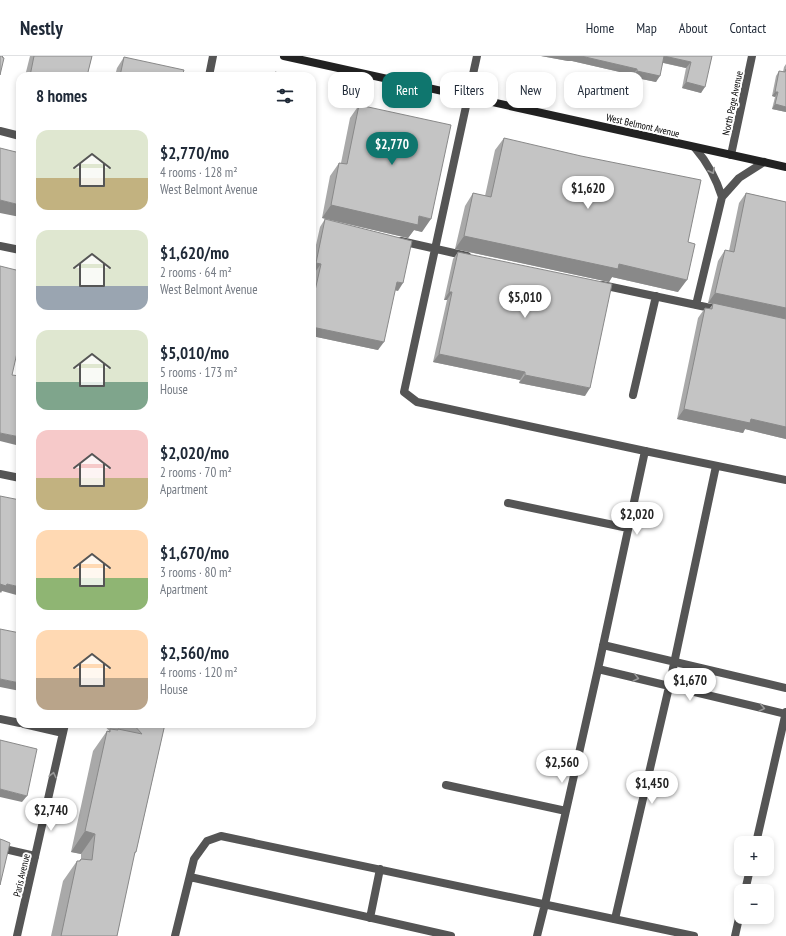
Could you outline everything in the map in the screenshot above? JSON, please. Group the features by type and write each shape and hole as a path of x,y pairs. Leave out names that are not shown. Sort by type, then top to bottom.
{"main road":[{"name":"West Belmont Avenue","path":"284,56 440,91"},
{"name":"West Belmont Avenue","path":"498,104 786,167"}],"street":[{"path":"210,72 213,56"},
{"path":"473,72 477,56"},
{"name":"North Page Avenue","path":"731,155 752,56"},
{"path":"466,108 404,392 417,402 786,480"},
{"path":"0,131 16,135"},
{"path":"695,148 708,164 717,182 722,197"},
{"path":"696,305 722,197 739,178 764,162"},
{"path":"391,239 473,258"},
{"path":"0,246 16,249"},
{"path":"595,284 726,312"},
{"path":"633,395 656,296"},
{"path":"537,936 598,669 645,451"},
{"path":"615,919 675,663 716,466"},
{"path":"0,474 16,477"},
{"path":"508,503 628,528"},
{"path":"603,645 786,688"},
{"path":"598,669 669,687 786,713 758,836"},
{"path":"0,719 16,722"},
{"path":"41,728 63,733"},
{"name":"Paris Avenue","path":"17,936 64,728"},
{"path":"446,785 566,811"},
{"path":"175,936 194,859 207,841 222,836 694,936"},
{"path":"0,848 35,856"},
{"path":"370,918 380,869"},
{"path":"190,877 451,936"},
{"path":"735,936 738,924"}],"building":[{"path":"0,56 3,56 2,57 4,58 0,75"},
{"path":"34,56 92,56 88,72 31,72"},
{"path":"581,56 664,56 660,76 637,71 637,69"},
{"path":"664,56 712,56 705,87 686,82 691,62"},
{"path":"124,57 184,70 183,72 121,72"},
{"path":"786,69 786,107 775,104 778,92 775,92 779,71 785,72"},
{"path":"358,108 373,108 451,125 431,219 419,216 418,225 331,205 339,163 347,164"},
{"path":"504,138 581,156 701,180 688,242 695,244 687,280 619,264 618,269 464,236 473,193 491,197"},
{"path":"0,148 16,152 16,204 0,200"},
{"path":"746,193 786,202 786,308 715,293 725,250 734,252"},
{"path":"325,219 412,241 403,283 397,282 384,342 316,328 316,286 321,264 316,263"},
{"path":"458,252 612,284 590,388 525,375 525,372 439,354 452,292 449,292"},
{"path":"0,266 16,270 16,357 12,375 16,376 16,436 0,433"},
{"path":"713,303 786,319 786,427 751,419 750,423 684,409 705,308 712,309"},
{"path":"0,496 16,499 16,586 7,584 6,586 0,584"},
{"path":"0,629 16,632 16,682 0,679"},
{"path":"137,728 164,728 117,936 61,936 77,861 80,861 81,859 92,860 95,834 85,831 107,731 110,732 110,729 118,729 142,734"},
{"path":"0,740 37,749 27,796 0,789"},
{"path":"0,839 10,843 0,885"}]}
